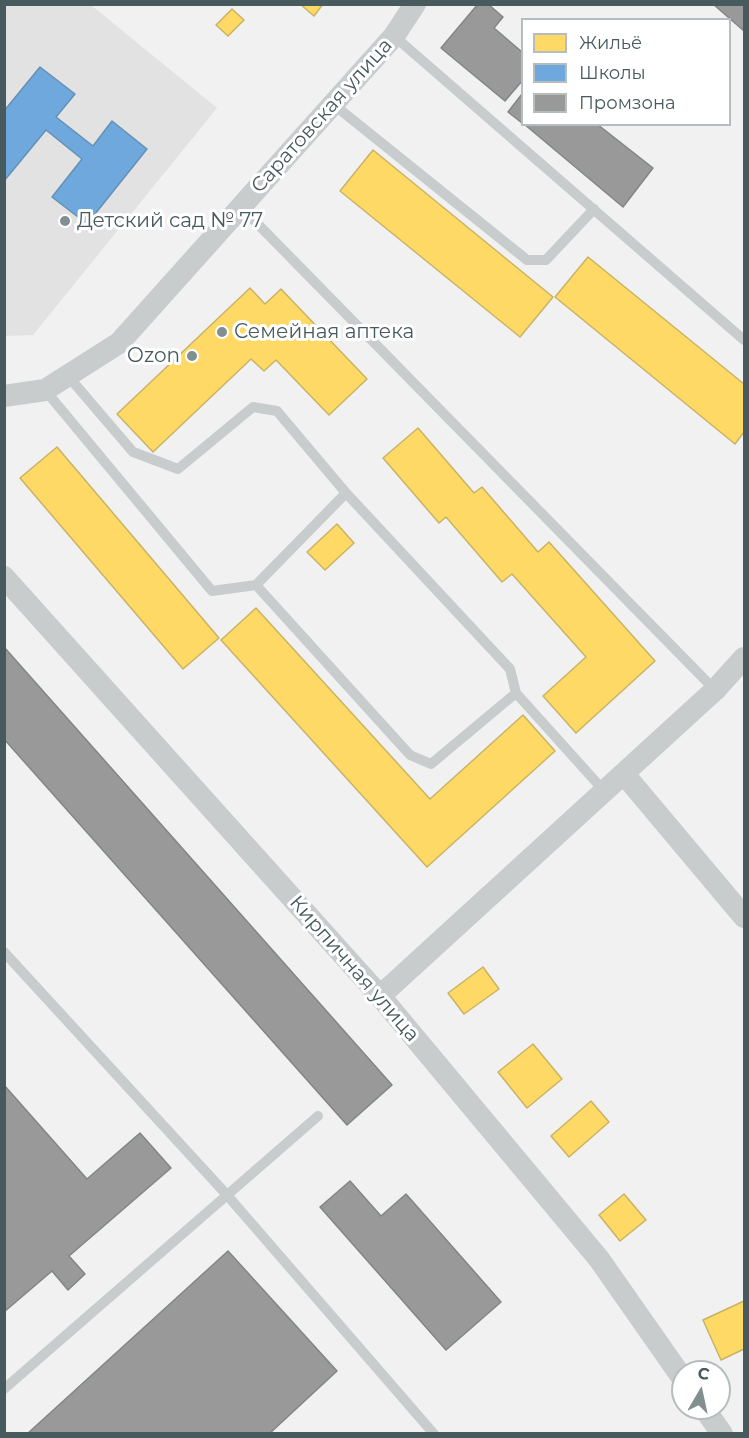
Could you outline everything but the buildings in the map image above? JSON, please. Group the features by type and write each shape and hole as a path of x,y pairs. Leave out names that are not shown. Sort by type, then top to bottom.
{"street":[{"name":"Саратовская улица","path":"4,396 45,390 119,343 394,36 415,4"},
{"name":"Кирпичная улица","path":"4,577 380,996 598,1259 671,1362"},
{"path":"380,996 715,690 744,658"},
{"path":"624,774 744,917"},
{"path":"712,1420 722,1434"}],"lane":[{"path":"394,36 744,340"},
{"path":"333,104 527,260 546,260 594,209"},
{"path":"240,206 715,690"},
{"path":"68,376 133,452 178,469 253,406 277,411 346,493 510,669 516,693 605,792"},
{"path":"45,390 212,591 256,585 346,493"},
{"path":"256,585 410,755 431,764 516,693"},
{"path":"4,952 226,1196 434,1434"},
{"path":"4,1389 318,1116"}],"shaded area":[{"name":"Детский сад № 77","path":"5,5 91,5 217,108 33,335 5,336"}],"place":[{"name":"Детский сад № 77","path":"65,221"},
{"name":"Семейная аптека","path":"222,332"},
{"name":"Ozon","path":"192,356"}]}
